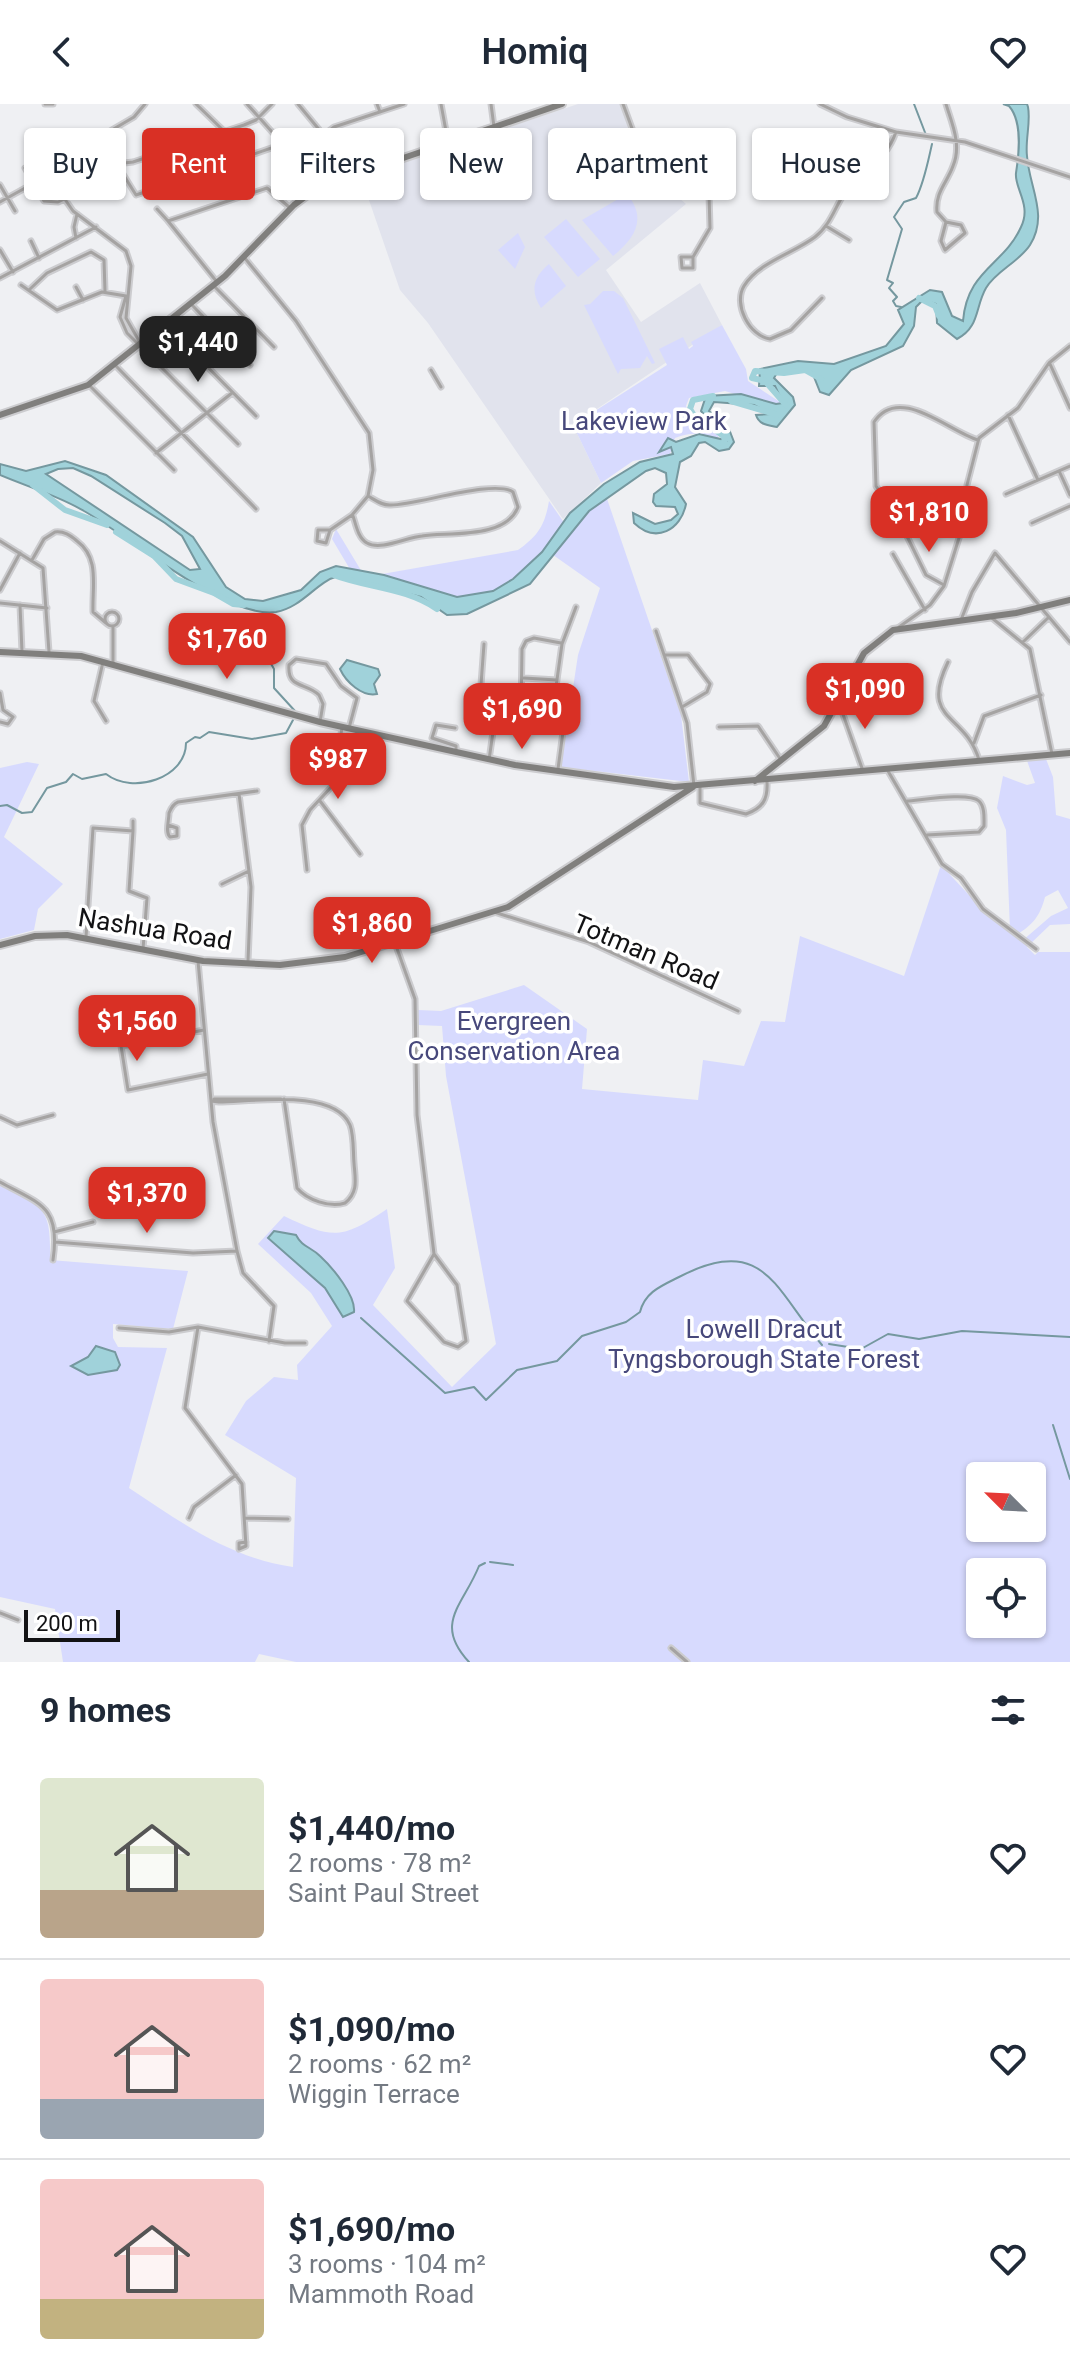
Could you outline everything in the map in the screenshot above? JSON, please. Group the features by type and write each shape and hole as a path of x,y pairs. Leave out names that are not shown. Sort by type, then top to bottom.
{"main road":[{"path":"491,128 562,104"},
{"path":"0,415 88,385 215,283 301,200"},
{"path":"755,781 824,726 864,653 893,630 1042,608 1070,600"},
{"path":"0,652 49,652 103,662 320,722 489,760 697,787 1070,753"},
{"path":"768,771 776,779"},
{"name":"Nashua Road","path":"0,945 35,936 86,938 198,960 248,963 325,960 395,943 494,912 529,895 697,787"}],"street":[{"path":"45,104 53,104"},
{"path":"115,128 134,117 145,104"},
{"path":"196,104 221,128"},
{"path":"126,180 136,194 280,145 281,142 247,104"},
{"path":"232,128 259,117 272,104"},
{"path":"298,104 319,128"},
{"path":"377,104 380,112"},
{"path":"333,128 404,104"},
{"path":"441,104 445,128"},
{"path":"491,104 494,127"},
{"path":"623,104 646,163 655,168 689,173 709,195 710,231 693,257 693,268 682,268 681,257 693,257"},
{"path":"820,104 847,117 896,132 914,137 956,140 1070,177"},
{"path":"946,104 956,140 953,168 941,184 937,212 946,222 961,225 965,233 945,250 941,241 946,222"},
{"path":"822,298 791,330 770,339 753,330 741,302 743,288 754,275 826,226 849,185 886,154 896,132"},
{"path":"0,185 15,211"},
{"path":"0,202 24,188"},
{"path":"168,221 267,188 290,208"},
{"path":"66,200 78,214 121,245 130,259 120,317 127,333 238,444"},
{"path":"157,209 215,283 274,347"},
{"path":"76,238 74,227 78,214"},
{"path":"826,226 849,240"},
{"path":"0,278 96,227"},
{"path":"31,241 39,258"},
{"path":"0,250 13,272"},
{"path":"30,289 47,273 91,252 104,260 105,291"},
{"path":"244,257 296,321 366,427 372,459 368,496 352,515 330,530"},
{"path":"21,285 57,310 105,291 126,296"},
{"path":"76,287 83,300"},
{"path":"190,303 250,365"},
{"path":"165,324 256,416"},
{"path":"893,630 925,610 944,585 964,522 967,485 978,440 1023,402 1049,363 1070,346"},
{"path":"1049,363 1070,408"},
{"path":"114,365 256,509"},
{"path":"431,370 441,387"},
{"path":"88,385 174,470"},
{"path":"156,453 232,392"},
{"path":"944,585 926,575 899,520 876,486 874,422 885,411 908,407 978,440"},
{"path":"1008,415 1038,480"},
{"path":"1006,494 1070,466"},
{"path":"1059,471 1070,495"},
{"path":"352,515 360,537 371,545 380,546 421,536 473,533 509,521 518,507 513,492 495,486 475,493 391,505 368,496"},
{"path":"1032,523 1070,506"},
{"path":"32,560 46,537 57,531 66,533 89,550 93,612 113,626"},
{"path":"0,541 32,560 45,572 49,652"},
{"path":"0,590 1,582 20,553"},
{"path":"893,554 907,585 925,610"},
{"path":"961,620 972,592 994,554 1070,642"},
{"path":"0,603 47,608"},
{"path":"20,605 22,652"},
{"path":"557,771 563,732 554,718 557,680 562,644 576,607"},
{"path":"106,623 108,614 116,614 118,622 113,626"},
{"path":"990,616 1023,642 1032,654 1052,754"},
{"path":"1023,642 1050,616"},
{"path":"113,626 113,665"},
{"path":"656,631 682,707 700,803 746,814 764,803 768,796 767,780"},
{"path":"554,718 521,712 522,649 526,641 548,639 562,644"},
{"path":"484,644 480,698 490,714 488,724 493,732 489,760"},
{"path":"664,655 688,655 710,684 707,692 682,707"},
{"path":"307,870 302,825 310,810 334,784 346,727 357,698 341,686 326,664 296,659 289,665 290,675 295,685 319,695 323,704 320,722"},
{"path":"103,662 94,701 106,721"},
{"path":"948,662 937,686 937,700 974,743 979,760"},
{"path":"523,678 557,680"},
{"path":"0,693 2,711 9,711 12,718 8,724 0,722"},
{"path":"974,743 977,727 984,716 1041,695"},
{"path":"838,700 863,771"},
{"path":"455,728 436,725 432,738 456,746 456,752"},
{"path":"719,727 758,726 781,760"},
{"path":"887,769 942,864 961,878 975,902 1036,949"},
{"path":"168,825 171,808 177,803 257,791"},
{"path":"239,794 249,871 248,963"},
{"path":"907,801 969,796 979,801 983,808 984,826 979,832 927,835"},
{"path":"320,801 360,854"},
{"path":"133,821 129,891 147,898 143,949"},
{"path":"86,938 93,828 133,831"},
{"path":"222,884 249,871"},
{"name":"Totman Road","path":"494,912 599,946 643,970 738,1011"},
{"path":"395,943 415,999 417,1115 434,1254 460,1295 467,1337 458,1347 444,1342 407,1301 434,1254"},
{"path":"198,960 220,1167 243,1273 274,1306 269,1341"},
{"path":"204,1030 121,1046 128,1090 208,1074"},
{"path":"211,1101 218,1098 283,1099 317,1103 348,1121 355,1188 345,1203 333,1205 298,1189 283,1099"},
{"path":"0,1117 17,1125 53,1115"},
{"path":"0,1182 45,1206 54,1232 53,1260"},
{"path":"54,1232 93,1222"},
{"path":"55,1242 193,1253 237,1251"},
{"path":"198,1327 185,1408 244,1489 246,1542"},
{"path":"119,1328 169,1332 198,1327 269,1341 305,1343"},
{"path":"189,1518 194,1507 236,1475"},
{"path":"245,1518 288,1519"},
{"path":"0,1613 18,1620"},
{"path":"671,1648 687,1662"}],"shaded area":[{"path":"578,104 621,104 628,128 548,128 548,200 681,200 686,204 606,270 641,322 700,283 722,325 573,425 601,483 563,519 428,323 400,290 369,200 404,200 404,163 420,157 420,200 532,200 532,128 507,128"},
{"path":"1003,104 1027,104 1028,107 1027,156 1038,223 1030,245 986,288 970,329 957,339 937,323 936,304 923,300 916,307 914,326 903,346 851,370 829,395 820,392 812,372 778,371 774,378 793,397 795,405 777,427 759,421 756,415 771,414 754,405 714,402 709,411 729,429 734,442 729,449 719,451 705,442 699,443 691,456 680,462 675,487 686,504 673,527 651,533 634,523 633,513 655,524 671,520 678,514 675,507 656,506 653,502 654,494 667,484 666,473 655,468 646,471 589,511 530,584 467,614 447,615 421,597 338,576 286,609 255,611 205,590 74,505 0,475 0,464 26,471 65,461 106,475 193,537 226,587 245,599 263,601 301,590 320,572 336,566 384,575 457,597 493,591 513,579 542,552 570,513 604,484 640,462 673,454 671,447 659,452 668,438 676,442 699,434 725,440 701,411 706,396 741,394 776,404 783,403 775,386 759,386 760,369 798,361 834,364 886,346 904,324 898,310 930,290 942,292 952,316 963,321 971,290 1014,240 1024,219 1024,204 1016,179 1018,129 1009,106","holes":["73,468 91,476 182,536 200,569 190,570 46,474"]},
{"path":"347,660 378,669 380,675 374,684 377,694 360,691 346,679 340,669"},
{"path":"274,1231 296,1235 325,1261 348,1290 354,1312 343,1317 325,1288 268,1238"},
{"path":"96,1346 115,1352 120,1365 117,1370 88,1375 71,1366 88,1357"}],"green space":[{"path":"617,200 631,200 637,212 632,236 613,256 582,220"},
{"path":"566,219 600,259 578,277 544,237"},
{"path":"518,233 525,247 515,269 498,250"},
{"path":"549,264 566,286 541,308 535,296 535,284 539,274"},
{"path":"603,291 614,291 623,298 655,363 652,364 647,356 640,368 621,369 618,374 584,305 590,304"},
{"name":"Lakeview Park","path":"722,325 746,369 748,381 783,404 783,409 725,391 689,398 686,406 689,417 717,433 720,443 699,434 675,438 670,454 633,461 601,483 573,425 667,365 659,349 683,337 689,349 693,346 691,342"},
{"path":"604,490 681,715 689,782 561,767 578,655 600,588 546,550"},
{"path":"549,501 565,524 522,577 493,595 451,608 411,590 357,581 332,539 336,529 365,577 518,550 540,529"},
{"name":"Lowell Dracut Tyngsborough State Forest","path":"1026,758 1046,759 1053,777 1056,815 1070,819 1070,924 1050,925 1027,947 1035,955 1038,952 1070,952 1070,1662 296,1662 259,1654 255,1662 63,1662 55,1609 0,1597 0,1186 27,1199 43,1212 49,1230 50,1260 188,1271 173,1329 113,1324 113,1338 118,1347 167,1348 129,1488 227,1547 248,1556 293,1567 296,1478 225,1435 246,1401 274,1377 298,1380 297,1365 332,1326 311,1293 258,1244 284,1216 315,1229 337,1233 359,1226 387,1209 395,1268 373,1305 452,1387 496,1344 446,1076 442,1026 418,1025 418,1010 441,1011 524,985 587,1029 582,1089 698,1100 703,1060 744,1066 761,1021 785,1022 800,936 904,976 941,865 982,909 1010,930 1006,830 997,808 1003,776 1027,785 1035,783","holes":["1058,890 1068,908 1051,916 1022,941 1016,935 1035,919 1045,897"]},
{"path":"27,762 39,764 4,837 63,884 38,909 34,930 0,939 0,768"}],"waterway":[{"path":"914,104 926,135"},
{"path":"901,307 893,301 897,297 889,288 893,283 887,280 902,229 894,217 904,202 916,198 932,144"},
{"path":"919,298 935,306 939,316"},
{"path":"786,405 765,381 752,378 755,371 784,373 805,370 821,379"},
{"path":"713,396 693,400 690,409 697,418 725,438 723,445"},
{"path":"731,401 778,415"},
{"path":"33,485 65,510 107,525"},
{"path":"116,532 154,556 176,579 214,593 233,604 244,605"},
{"path":"331,574 412,596 437,609"},
{"path":"266,613 268,624 258,641 274,669 274,688 295,711"},
{"path":"0,806 7,805 22,813 32,812 47,788 66,782 73,774 82,779 106,774 130,783 156,780 177,766 184,755 186,743 195,737 200,738 209,732 252,739 286,733 293,720"},
{"path":"361,1318 445,1393 474,1387 486,1400 517,1370 557,1361 582,1336 626,1322 640,1312 646,1299 660,1287 708,1265 731,1261 749,1264 765,1274 822,1345"},
{"path":"829,1344 861,1349 888,1334 919,1339 962,1331 1070,1337"},
{"path":"1053,1425 1070,1479"},
{"path":"490,1562 513,1565"},
{"path":"469,1662 458,1648 452,1625 454,1614 479,1566 485,1563"}],"park label":[{"name":"Evergreen Conservation Area","path":"514,1036"}]}
